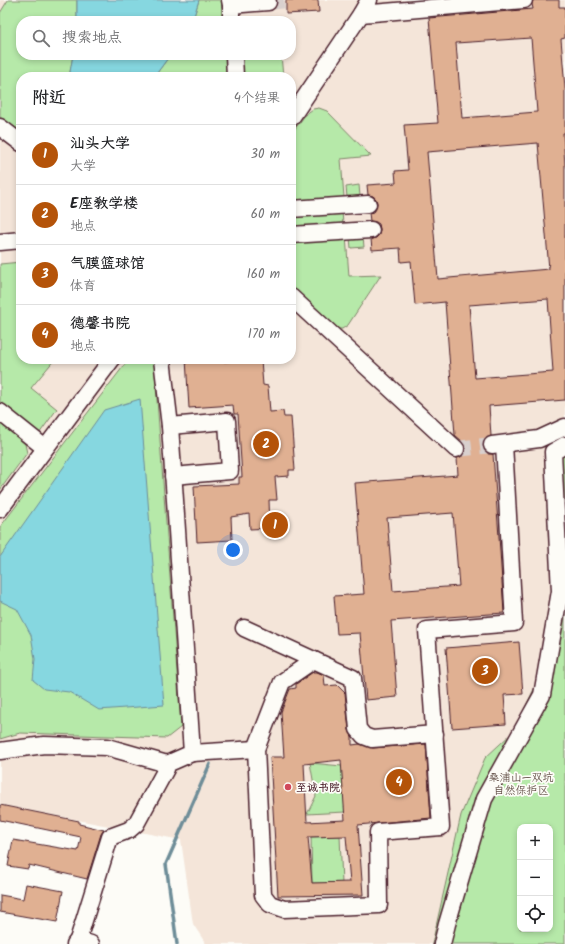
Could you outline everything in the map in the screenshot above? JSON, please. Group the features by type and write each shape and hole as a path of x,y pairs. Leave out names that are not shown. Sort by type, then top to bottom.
{"street":[{"path":"296,110 365,7 524,0"},
{"path":"231,16 230,2 268,2"},
{"path":"234,60 235,72"},
{"path":"0,127 16,139"},
{"path":"296,209 368,204"},
{"path":"296,235 371,230"},
{"path":"0,242 16,240"},
{"path":"296,302 456,448"},
{"path":"0,509 108,364"},
{"path":"163,364 170,426 192,753"},
{"path":"0,412 45,448"},
{"path":"170,426 227,421 230,456 230,471 173,476"},
{"path":"314,660 282,682 256,748 263,895 270,904 284,909 379,905 378,832 441,827 427,630 514,623 498,444 539,439 565,427"},
{"path":"442,944 484,799 542,695 560,591 553,452 565,445"},
{"path":"244,628 353,678 358,729 364,736 372,739 434,734"},
{"path":"0,751 44,745 107,747 167,764 192,753 256,748"},
{"path":"81,943 110,837 128,830 136,824 166,769 167,764"}],"shaded area":[{"path":"0,0 565,0 565,434 553,604 538,681 513,732 485,758 432,944 206,944 193,924 181,840 0,805"}],"green space":[{"path":"8,0 77,0 77,16 16,16 16,60 72,60 70,72 16,72 16,129 0,117 0,13"},
{"path":"199,0 223,0 225,16 194,16"},
{"path":"167,60 227,60 229,72 158,72"},
{"path":"237,60 281,60 283,72 239,72"},
{"path":"319,108 327,111 371,156 341,159 344,197 296,202 296,127 306,114 313,109"},
{"path":"359,185 360,196 347,197 346,187"},
{"path":"342,210 343,225 296,229 296,214"},
{"path":"346,236 349,276 381,275 348,325 342,329 334,329 296,296 296,240"},
{"path":"363,236 364,247 351,248 350,238"},
{"path":"16,262 16,364 51,364 31,388 57,409 39,434 0,403 0,264"},
{"path":"125,364 154,364 181,727 167,738 20,733 0,739 0,527"},
{"path":"0,423 25,444 27,453 0,490"},
{"name":"桑浦山—双坑 自然保护区","path":"565,434 565,944 432,944 461,815 485,758 513,732 538,681 553,604 545,447"},
{"path":"310,763 342,766 345,812 307,814 316,796"},
{"path":"340,836 342,883 312,883 311,837"}],"water":[{"path":"77,0 199,0 194,16 77,16"},
{"path":"72,60 167,60 158,72 70,72"},
{"path":"140,399 164,705 99,710 69,692 44,689 33,680 35,659 31,635 17,609 0,601 0,557 104,410"}],"building":[{"path":"286,0 318,0 319,12 286,14"},
{"path":"533,0 559,0 559,7 565,7 565,38 561,39 565,88 565,133 563,133 565,166 565,400 489,406 491,436 483,441 483,446 488,454 493,454 504,613 391,621 397,697 366,700 360,633 337,634 334,596 364,594 355,483 458,475 457,458 463,456 465,451 463,442 455,435 445,302 415,305 411,261 401,262 400,248 372,250 371,239 376,238 379,235 380,229 379,224 370,221 369,213 374,212 377,203 373,196 368,195 367,185 396,183 395,171 408,170 404,125 438,123 429,18 533,9","holes":["531,38 537,112 462,118 456,43","538,143 549,269 438,279 427,152","548,299 553,372 475,378 469,305","453,513 459,586 393,591 387,518"]},
{"path":"186,364 261,364 263,385 268,386 270,412 283,411 284,417 291,417 295,470 289,470 289,476 275,477 277,500 269,500 270,528 250,529 249,514 231,517 232,540 197,542 194,486 239,484 239,477 242,477 238,414 234,414 233,405 189,408"},
{"path":"519,642 523,694 504,695 506,724 452,728 446,648"},
{"name":"至诚书院","path":"313,672 317,672 324,675 325,686 337,685 345,693 349,730 352,736 352,745 360,744 373,748 426,744 431,818 358,825 363,895 278,896 270,757 284,757 281,712 290,689 296,688 296,684","holes":["341,760 345,820 307,822 304,764","346,836 350,882 312,883 308,837"]},
{"path":"0,805 79,821 79,824 104,830 101,834 87,879 29,865 28,869 8,866 13,840 78,851 81,837 0,820"},
{"path":"26,884 63,891 57,922 0,912 0,895 23,899"}],"waterway":[{"path":"177,944 166,864 210,764"}],"tunnel":[{"path":"268,2 286,0"},
{"path":"456,449 492,445"}],"place":[{"name":"E座教学楼","path":"266,444"},
{"name":"汕头大学","path":"275,525"},
{"name":"气膜篮球馆","path":"485,671"},
{"name":"德馨书院","path":"399,782"},
{"name":"至诚书院","path":"288,787"}]}
